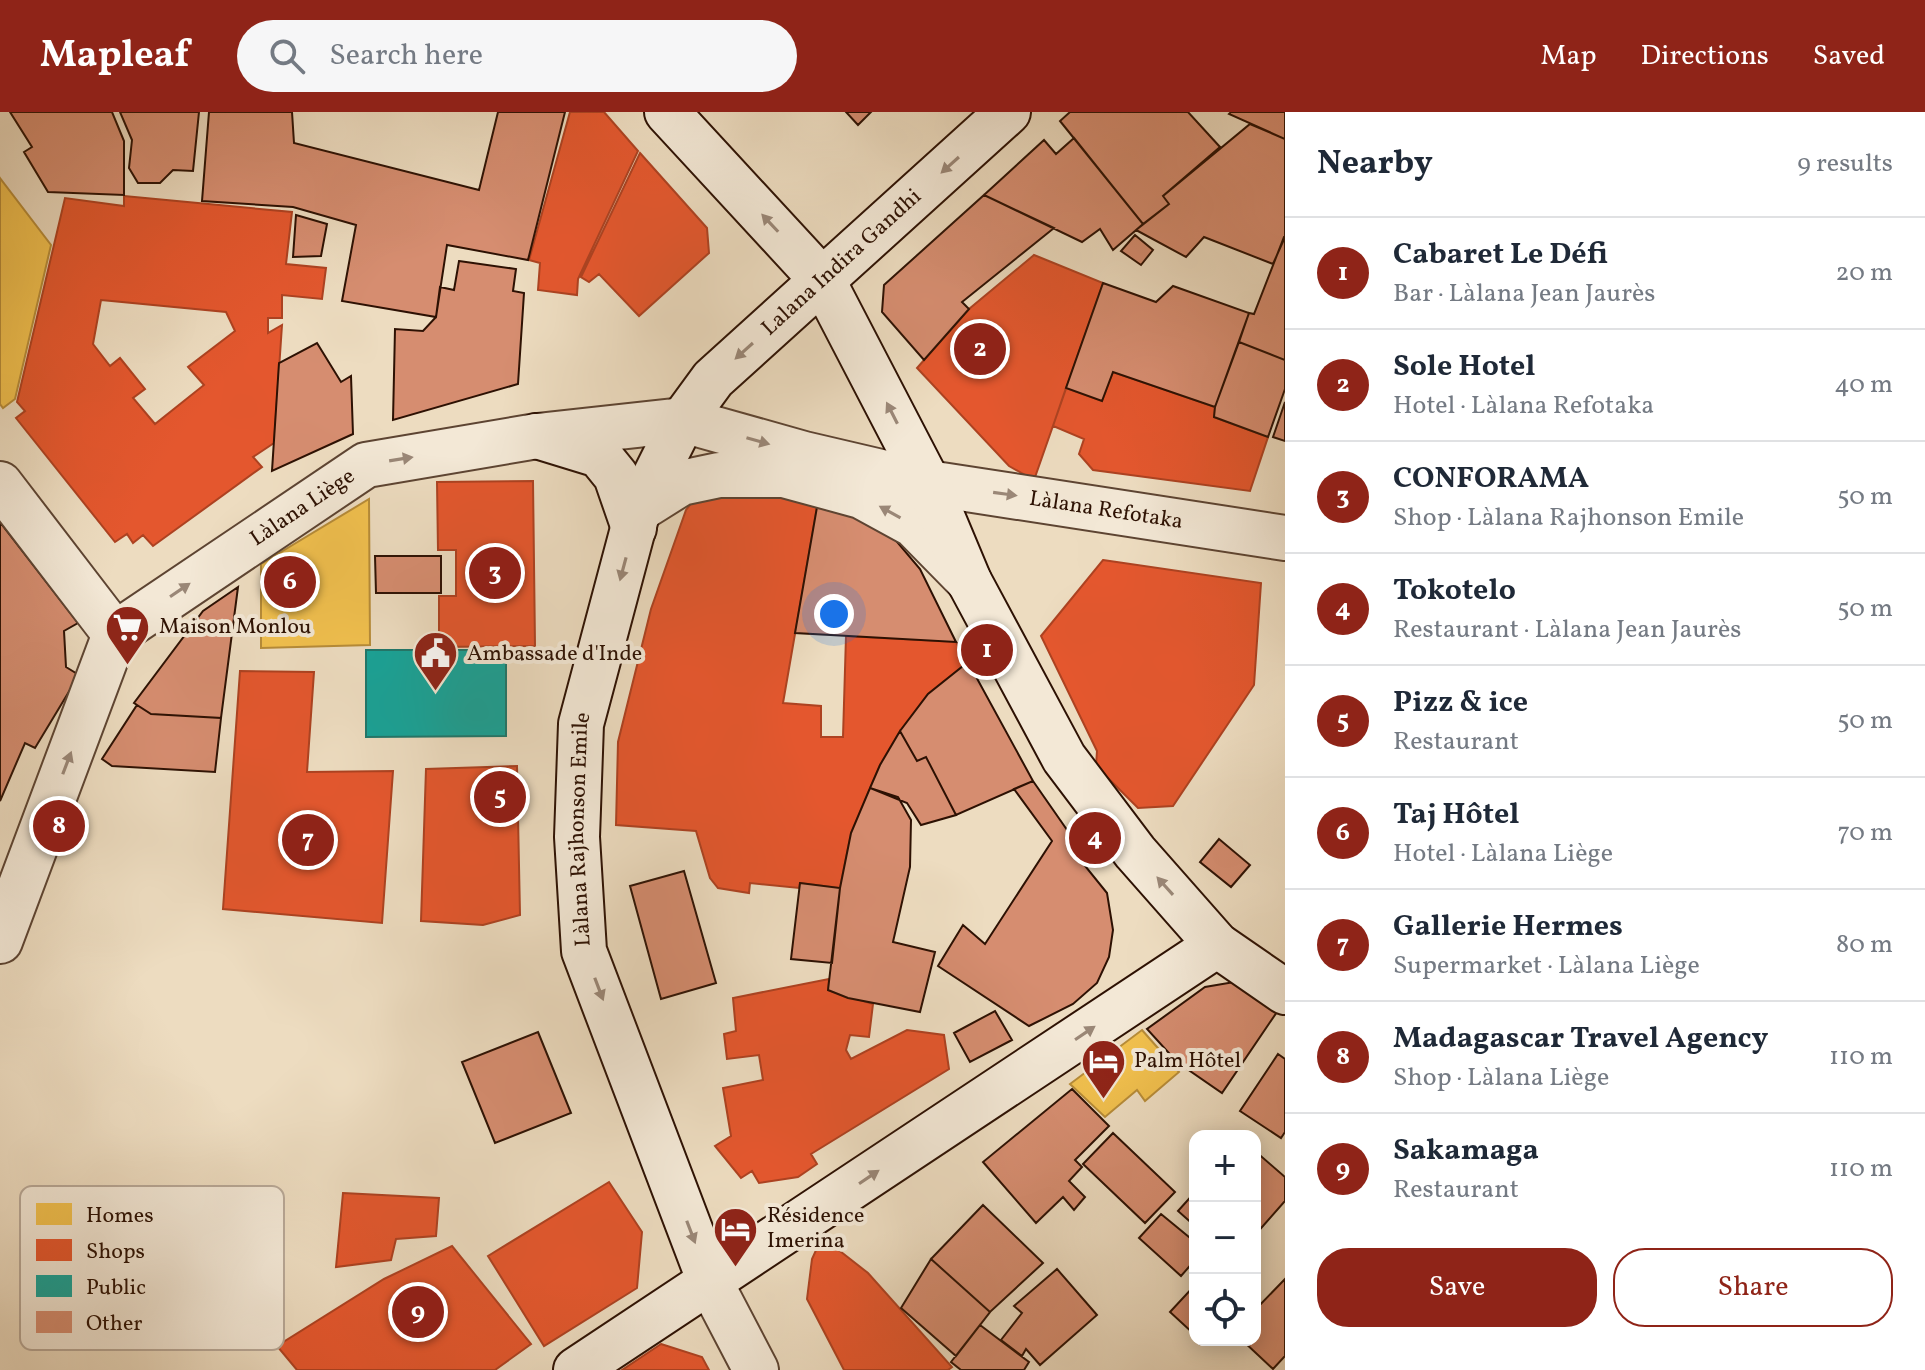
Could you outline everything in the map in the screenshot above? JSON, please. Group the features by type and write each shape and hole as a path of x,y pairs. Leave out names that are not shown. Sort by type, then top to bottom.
{"street":[{"path":"667,112 823,281 928,483 969,581 1064,758 1135,852 1217,945 1285,992"},
{"name":"Lalana Indira Gandhi","path":"683,420 713,379 1008,112"},
{"name":"Làlana Liège","path":"115,634 366,465 537,436 683,420 804,454 928,483"},
{"name":"Làlana Rajhonson Emile","path":"683,420 636,519 581,724 577,837 584,951 710,1282 756,1370"},
{"path":"537,436 599,455 616,476 636,519 681,483 719,475 784,475 861,496 914,525 969,581"},
{"name":"Làlana Refotaka","path":"928,483 1285,538"},
{"path":"0,484 115,634 0,941"},
{"path":"576,1370 1217,945"}],"building: Homes":[{"path":"0,178 51,245 15,399 3,408 0,404"},
{"path":"369,499 370,645 261,648 261,564"},
{"path":"1142,1030 1179,1072 1145,1101 1137,1090 1105,1117 1070,1084"}],"building: Shops":[{"path":"570,112 604,112 638,151 578,279 577,295 538,290 540,263 529,260"},
{"path":"640,153 707,228 709,253 639,316 599,274 589,282 581,277"},
{"path":"124,196 292,212 286,264 326,268 322,299 282,295 282,318 268,318 268,333 282,325 274,443 253,457 262,467 153,546 143,535 133,543 127,534 115,542 16,418 25,411 17,402 65,198 124,206","holes":["101,300 226,312 235,331 188,367 204,385 155,424 133,398 145,389 120,358 110,366 93,344"]},
{"path":"1034,255 1103,283 1034,480 1009,466 917,368 969,309"},
{"path":"1113,372 1215,407 1214,417 1268,437 1250,491 1093,470 1079,454 1084,439 1053,426 1066,388 1102,401"},
{"path":"533,481 535,646 439,647 439,596 456,596 456,550 438,550 437,482"},
{"path":"777,493 817,507 783,703 821,706 821,737 843,737 846,636 956,642 968,662 928,694 900,731 880,765 851,833 840,888 800,883 799,888 750,883 749,893 718,888 710,878 696,831 616,825 618,742 651,609 686,510 697,496"},
{"path":"1103,560 1261,583 1254,685 1173,806 1138,808 1096,766 1097,751 1041,636"},
{"path":"240,671 314,672 307,772 393,771 382,923 223,909"},
{"path":"517,766 520,915 483,925 421,921 426,769"},
{"path":"829,979 828,990 873,1004 869,1037 850,1035 846,1050 851,1059 907,1030 944,1035 949,1069 811,1154 817,1164 798,1177 759,1183 752,1171 741,1178 715,1146 731,1136 723,1088 763,1080 759,1055 727,1059 724,1034 736,1031 733,998"},
{"path":"609,1182 642,1232 637,1288 544,1346 488,1256"},
{"path":"343,1193 439,1198 436,1236 396,1239 391,1260 336,1267"},
{"path":"822,1237 868,1273 952,1367 948,1370 844,1370 807,1299 812,1259"},
{"path":"452,1246 531,1344 495,1370 297,1370 280,1350 284,1350 284,1342 384,1279"},
{"path":"661,1344 702,1357 709,1370 622,1370"}],"building: Public":[{"name":"Ambassade d'Inde","path":"366,650 506,650 506,736 366,737"}],"building: Other":[{"path":"10,112 112,112 124,141 124,195 48,192 24,152 32,147"},
{"path":"120,112 199,112 193,171 173,170 160,183 138,183 129,168 132,140"},
{"path":"209,112 292,112 294,143 479,190 498,112 565,112 528,260 447,245 436,317 342,301 356,225 293,207 202,201"},
{"path":"846,112 871,112 858,125"},
{"path":"1070,112 1188,112 1220,147 1163,196 1169,204 1143,224 1060,121"},
{"path":"1285,112 1285,139 1229,114"},
{"path":"1250,124 1285,139 1285,237 1273,264 1204,237 1186,257 1136,230 1169,204 1163,196"},
{"path":"1074,138 1143,224 1113,250 1100,229 1082,242 984,195 1044,140 1056,154"},
{"path":"984,195 1054,228 962,302 969,309 924,360 882,312 884,285"},
{"path":"296,215 327,224 321,256 293,257"},
{"path":"1135,235 1153,250 1141,265 1121,251"},
{"path":"1284,237 1285,360 1239,342 1249,313 1254,314"},
{"path":"459,261 516,269 513,291 524,293 518,384 393,420 395,329 423,331 436,317 440,287 454,290"},
{"path":"1103,283 1156,302 1173,286 1249,313 1215,407 1113,372 1102,401 1066,388"},
{"path":"1239,342 1285,360 1285,389 1268,437 1214,417"},
{"path":"317,343 341,382 351,376 353,434 272,471 279,363"},
{"path":"1285,402 1285,441 1273,437"},
{"path":"817,507 840,509 893,537 920,569 956,642 795,633"},
{"path":"0,522 78,623 64,631 66,667 79,675 35,748 25,743 0,801"},
{"path":"375,556 441,556 441,593 376,593"},
{"path":"238,587 221,718 151,714 134,703 203,611"},
{"path":"968,662 1033,781 956,815 926,757 917,761 900,731 928,694"},
{"path":"137,705 151,714 221,718 215,772 112,766 102,759"},
{"path":"900,731 917,761 926,757 956,815 921,825 907,803 870,788"},
{"path":"1033,781 1081,850 1077,856 1107,893 1113,930 1109,957 1097,983 1073,1004 1029,1026 938,966 963,925 985,944 1052,841 1014,789"},
{"path":"870,788 898,797 911,820 910,867 893,942 935,952 920,1012 848,998 828,990 840,888 851,833"},
{"path":"1219,839 1250,865 1231,887 1200,862"},
{"path":"684,871 716,983 661,999 630,886"},
{"path":"800,883 840,888 832,963 791,959"},
{"path":"1240,981 1279,1009 1222,1093 1177,1062 1147,1029 1205,987"},
{"path":"995,1011 1012,1040 970,1062 954,1033"},
{"path":"538,1032 571,1113 495,1143 462,1062"},
{"path":"1278,1054 1285,1059 1285,1132 1281,1138 1240,1111"},
{"path":"1072,1089 1109,1126 1075,1160 1082,1167 1069,1181 1085,1197 1074,1210 1063,1197 1036,1223 983,1162"},
{"path":"1113,1133 1175,1192 1145,1223 1083,1164"},
{"path":"1261,1156 1285,1177 1285,1201 1261,1228"},
{"path":"1189,1199 1189,1221 1178,1211"},
{"path":"983,1205 1043,1263 990,1312 931,1259"},
{"path":"1161,1214 1189,1237 1189,1267 1181,1276 1139,1238"},
{"path":"931,1259 990,1312 956,1356 901,1308"},
{"path":"1057,1269 1097,1315 1040,1365 1026,1349 1022,1356 1001,1340 1022,1313 1014,1306"},
{"path":"1285,1279 1285,1356 1273,1369 1248,1346 1261,1346 1261,1304"},
{"path":"1189,1291 1189,1329 1170,1312"},
{"path":"980,1325 1029,1362 1024,1370 961,1370 951,1362"}],"place":[{"name":"Sole Hotel","path":"980,349"},
{"name":"CONFORAMA","path":"495,573"},
{"name":"Taj Hôtel","path":"290,582"},
{"name":"Cabaret Le Défi","path":"987,650"},
{"name":"Maison Monlou","path":"128,666"},
{"name":"Ambassade d'Inde","path":"436,693"},
{"name":"Pizz & ice","path":"500,797"},
{"name":"Madagascar Travel Agency","path":"59,826"},
{"name":"Tokotelo","path":"1095,838"},
{"name":"Gallerie Hermes","path":"308,840"},
{"name":"Palm Hôtel","path":"1103,1100"},
{"name":"Résidence Imerina","path":"736,1268"},
{"name":"Sakamaga","path":"418,1312"}]}
